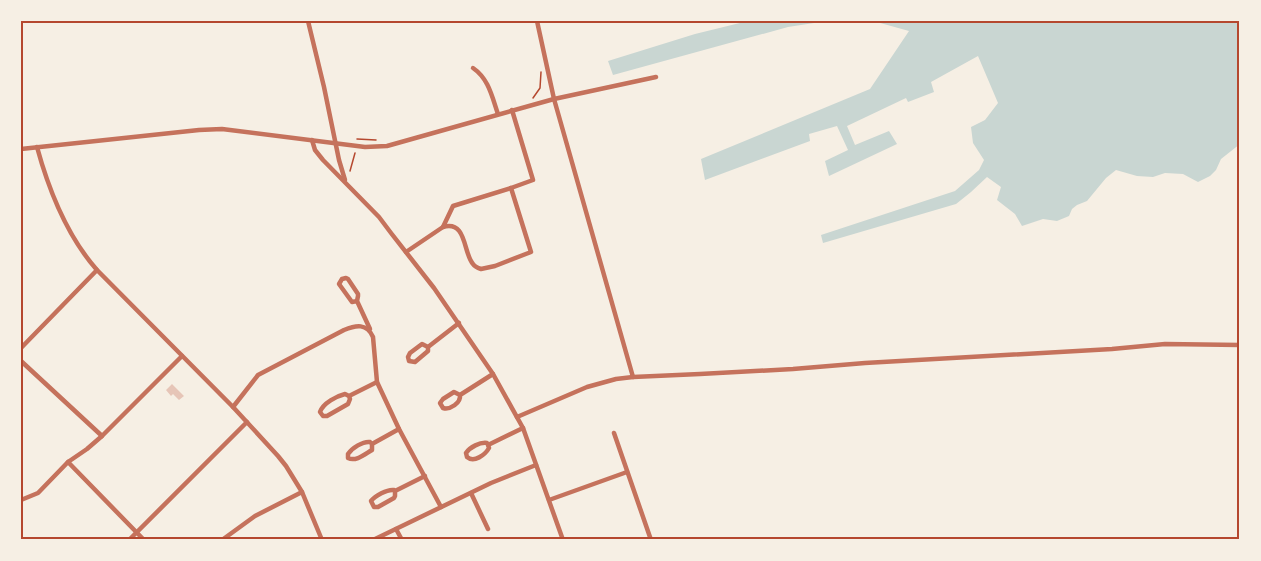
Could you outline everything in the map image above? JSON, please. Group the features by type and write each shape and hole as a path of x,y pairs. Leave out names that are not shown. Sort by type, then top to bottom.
{"street":[{"path":"308,21 335,143 348,185"},
{"path":"537,21 554,99 633,377"},
{"path":"473,68 483,75 498,114"},
{"path":"21,149 199,130 241,131 365,147 387,146 554,99 656,77"},
{"path":"443,227 453,206 533,180 512,110"},
{"path":"312,140 315,150 323,160 379,217 459,323 493,374 523,428 563,540"},
{"path":"37,147 58,207 82,251 247,422 286,466 302,492 321,540"},
{"path":"406,252 447,225 462,234 471,263 481,269 531,252 511,188"},
{"path":"21,348 98,270"},
{"path":"357,301 349,300 339,284 342,279 348,279 358,294 357,301 371,331 377,382 399,429 441,507"},
{"path":"428,347 459,323"},
{"path":"232,407 258,375 349,328 367,328 371,331"},
{"path":"422,344 428,347 427,354 415,362 409,361 410,352 422,344"},
{"path":"517,417 587,387 633,377 1112,350 1165,344 1240,345"},
{"path":"21,500 38,494 68,462 102,436 182,356"},
{"path":"21,362 102,436"},
{"path":"460,395 493,374"},
{"path":"349,396 348,404 327,416 321,414 320,409 324,405 343,394 349,396 377,382"},
{"path":"454,392 460,395 459,402 447,409 441,407 440,403 443,399 454,392"},
{"path":"129,540 247,422"},
{"path":"488,445 523,428"},
{"path":"372,444 399,429"},
{"path":"614,433 651,540"},
{"path":"366,442 372,444 372,450 356,459 348,458 351,450 366,442"},
{"path":"483,442 488,445 487,452 474,460 467,457 466,453 470,449 483,442"},
{"path":"68,462 144,540"},
{"path":"372,540 536,465"},
{"path":"549,500 627,472"},
{"path":"395,491 394,498 378,507 372,506 371,501 374,498 389,489 395,491 425,476"},
{"path":"222,540 265,510 302,492"},
{"path":"471,493 488,529"},
{"path":"396,529 402,540"}],"path":[{"path":"532,99 540,88 541,69"},
{"path":"357,139 382,140"},
{"path":"349,173 355,151"}],"shaded area":[{"path":"748,21 827,21 788,27 613,75 608,61 695,34"},
{"path":"873,21 1240,21 1240,144 1221,159 1210,176 1198,182 1183,174 1165,173 1153,177 1137,176 1116,170 1106,178 1087,201 1072,209 1069,216 1057,221 1043,219 1022,226 1015,214 997,200 1001,187 987,177 956,204 823,243 821,235 955,191 979,170 984,160 973,143 971,127 985,120 998,103 978,56 931,82 934,92 908,102 906,98 847,126 855,145 889,131 897,144 829,176 825,161 848,150 837,126 809,134 810,141 705,180 701,159 870,89 909,31"}],"building":[{"path":"172,384 184,396 179,400 166,390"}]}
